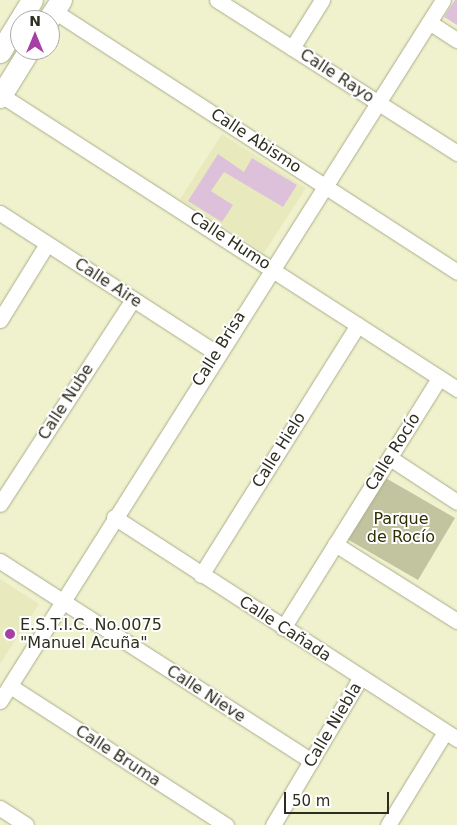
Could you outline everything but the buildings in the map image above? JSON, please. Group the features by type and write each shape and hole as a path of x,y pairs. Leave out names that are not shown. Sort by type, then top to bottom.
{"main road":[{"path":"0,52 32,0"},
{"path":"0,96 23,60"}],"street":[{"name":"Calle Rayo","path":"216,0 457,153"},
{"path":"292,48 322,0"},
{"name":"Calle Brisa","path":"0,701 216,352 443,0"},
{"name":"Calle Abismo","path":"60,14 457,272"},
{"path":"429,22 457,40"},
{"name":"Calle Humo","path":"0,96 271,267 457,389"},
{"name":"Calle Aire","path":"0,213 216,352"},
{"path":"0,320 47,244"},
{"name":"Calle Nube","path":"0,504 133,299"},
{"name":"Calle Hielo","path":"201,575 358,325"},
{"name":"Calle Rocío","path":"283,628 440,378"},
{"path":"390,458 457,502"},
{"name":"Calle Cañada","path":"114,517 451,735"},
{"path":"335,544 457,621"},
{"name":"Calle Nieve","path":"0,561 311,761"},
{"name":"Calle Niebla","path":"273,825 362,677"},
{"name":"Calle Bruma","path":"10,686 226,825"},
{"path":"388,825 451,735"},
{"path":"0,808 26,825"}],"shaded area":[{"path":"222,134 306,188 264,253 180,199"},
{"name":"E.S.T.I.C. No.0075 \"Manuel Acuña\"","path":"0,579 39,604 0,664"}],"green space":[{"name":"Parque de Rocío","path":"384,477 455,518 418,580 347,539"}],"place":[{"name":"E.S.T.I.C. No.0075 \"Manuel Acuña\"","path":"10,634"}]}
